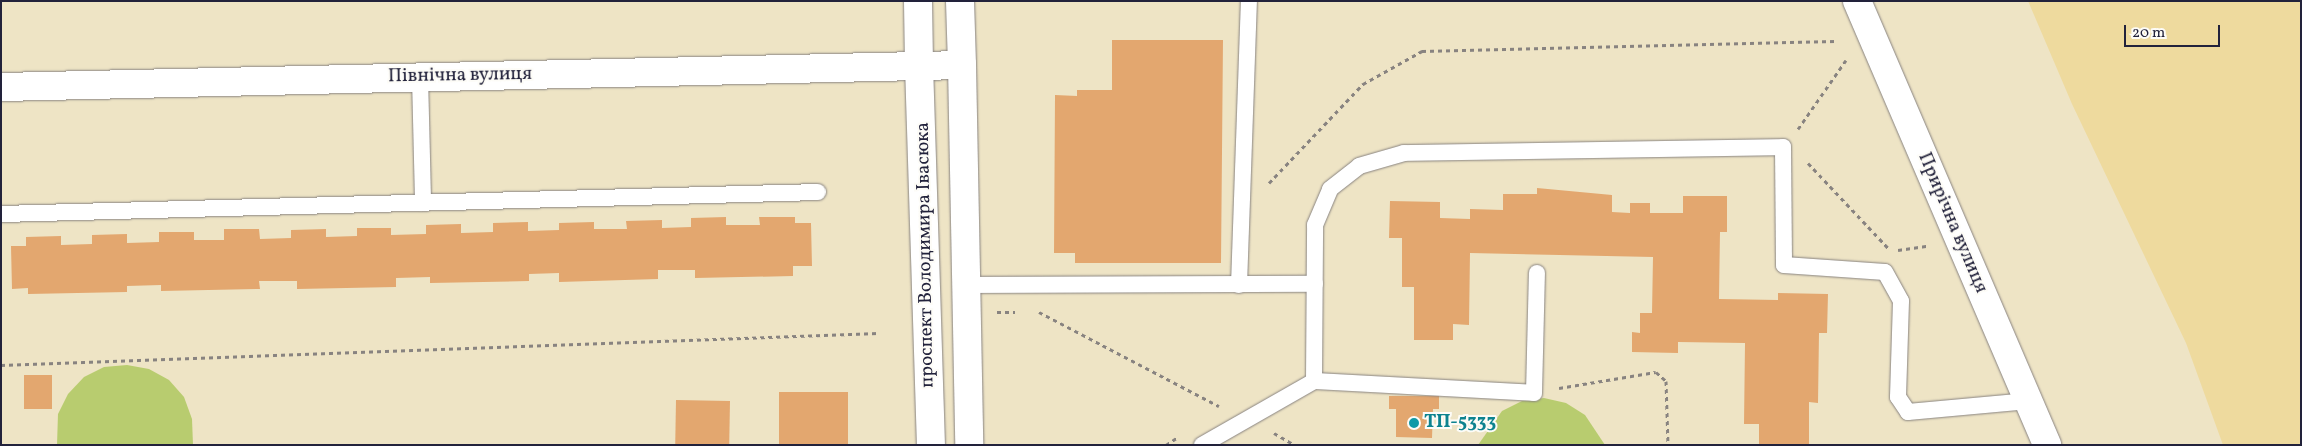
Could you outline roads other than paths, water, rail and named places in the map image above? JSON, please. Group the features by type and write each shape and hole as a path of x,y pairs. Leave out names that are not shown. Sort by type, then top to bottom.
{"street":[{"path":"918,1 919,65"},
{"path":"960,1 962,65"},
{"name":"Прирічна вулиця","path":"1857,1 2047,445"},
{"name":"проспект Володимира Івасюка","path":"919,65 931,445"},
{"name":"Північна вулиця","path":"1,87 962,65"},
{"name":"проспект Володимира Івасюка","path":"962,65 969,445"}],"lane":[{"path":"1239,284 1249,1"},
{"path":"420,77 423,203"},
{"path":"1314,381 1315,226 1330,189 1359,166 1404,153 1782,147 1784,265 1885,272 1901,301 1898,397 1908,412 2028,401"},
{"path":"1,214 818,192"},
{"path":"1202,445 1314,381 1534,392 1537,273"},
{"path":"967,285 1315,284"}],"place":[{"name":"ТП-5333","path":"1414,423"}]}
